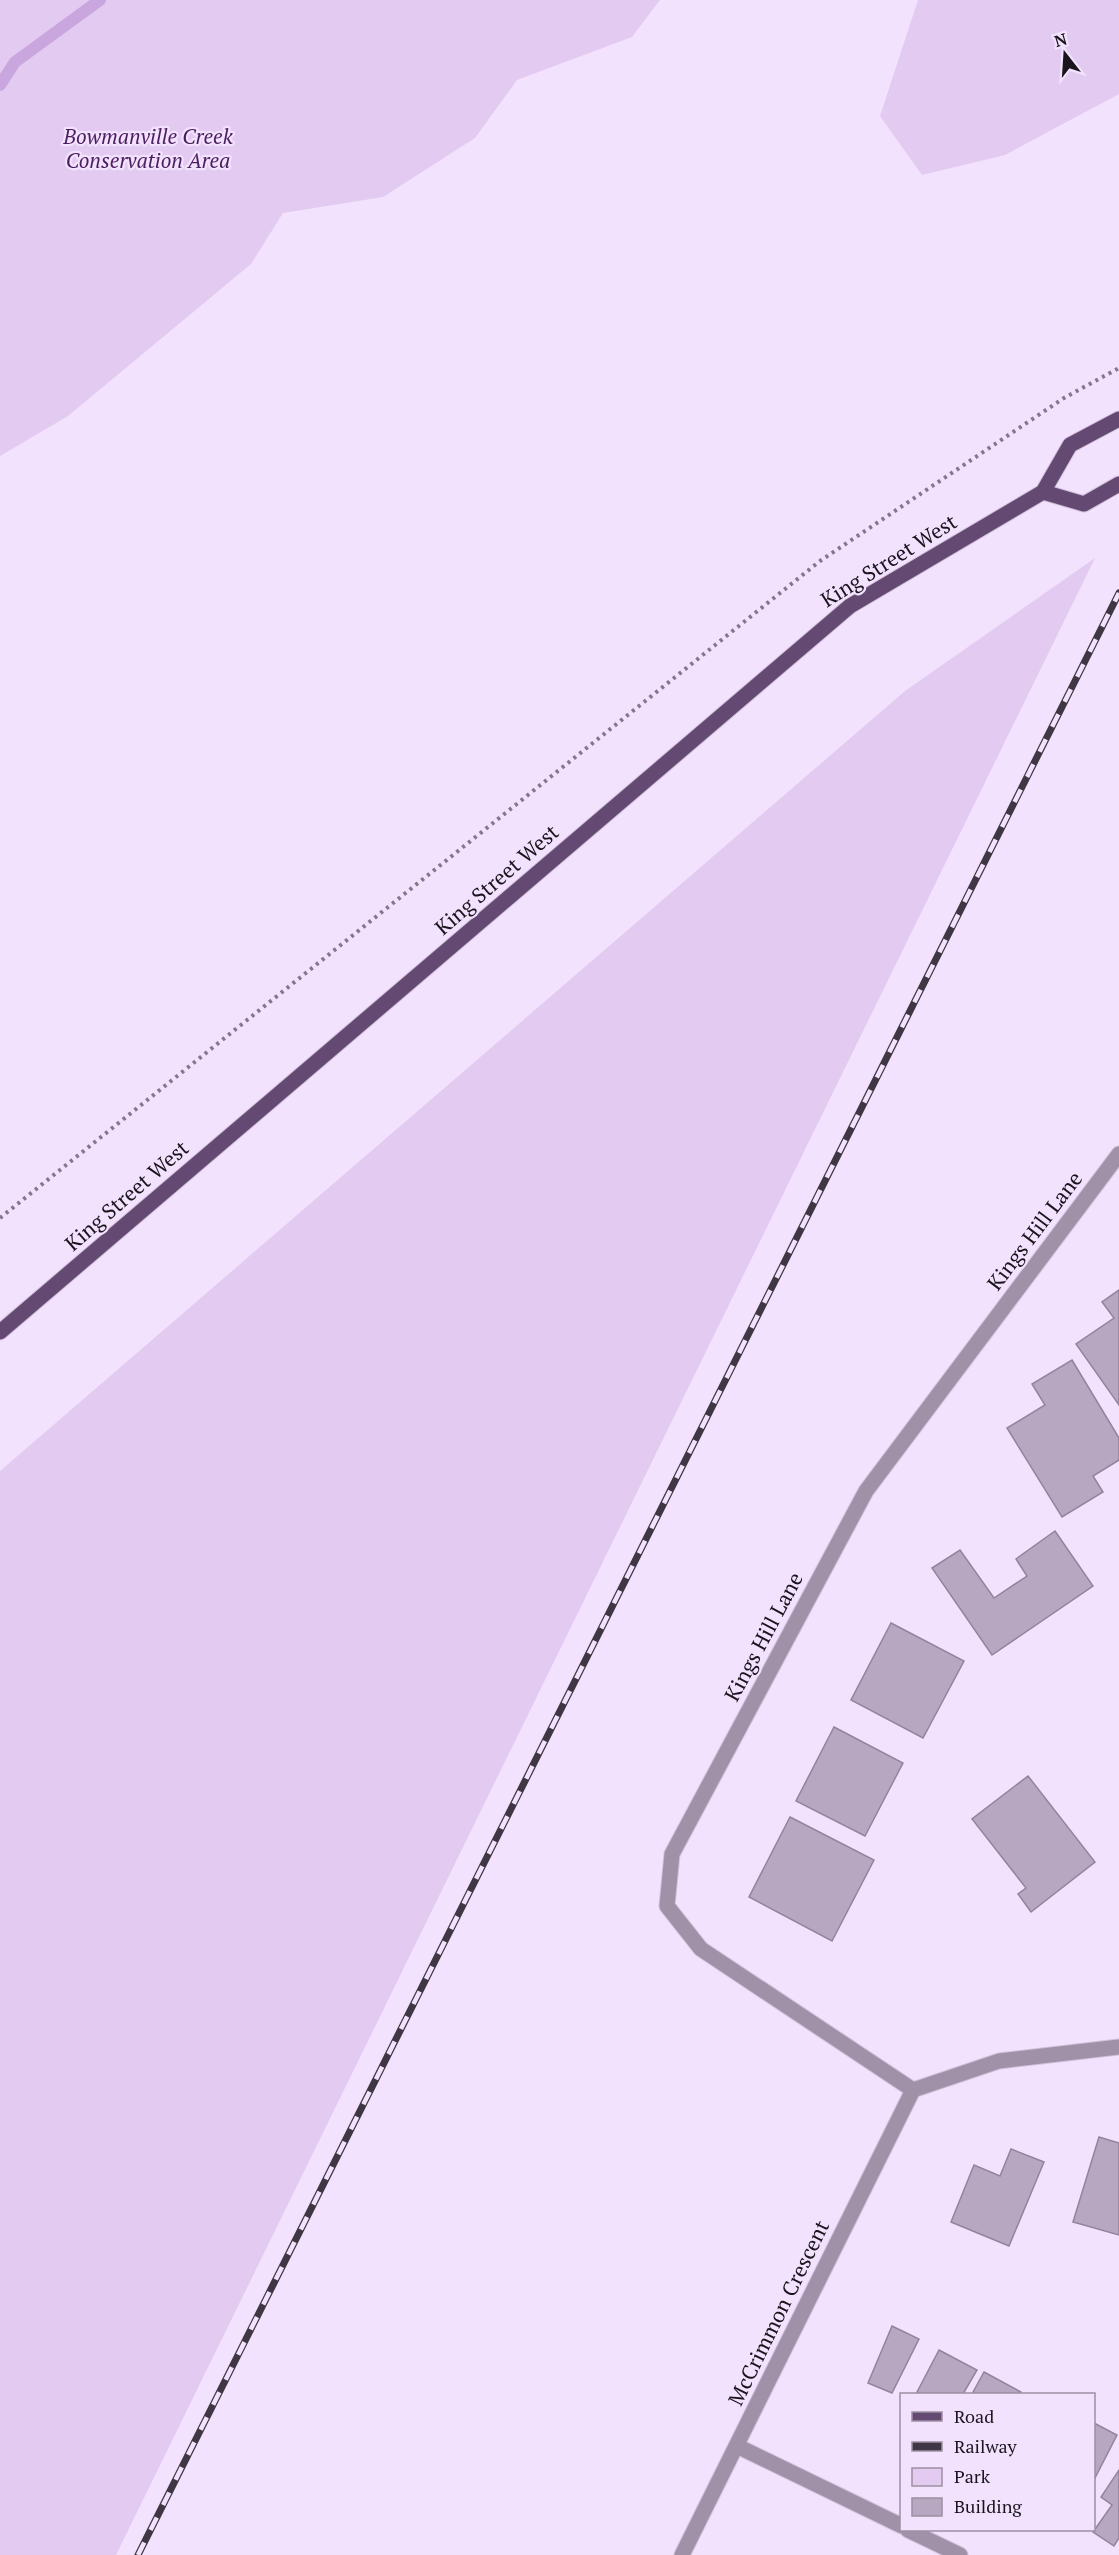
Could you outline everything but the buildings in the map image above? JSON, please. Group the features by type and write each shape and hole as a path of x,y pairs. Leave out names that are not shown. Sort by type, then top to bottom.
{"main road":[{"name":"King Street West","path":"0,1332 849,606 1043,492 1070,446 1119,419"},
{"path":"1043,492 1083,504 1119,484"}],"street":[{"name":"Kings Hill Lane","path":"913,2090 700,1949 667,1906 672,1854 867,1491 1119,1154"},
{"path":"913,2090 999,2061 1119,2048"},
{"name":"McCrimmon Crescent","path":"682,2555 913,2090"},
{"path":"737,2446 900,2525"},
{"path":"912,2531 960,2555"}],"path":[{"path":"0,1218 820,561 1064,398 1119,368"}],"green space":[{"name":"Bowmanville Creek Conservation Area","path":"0,0 660,0 632,37 517,80 475,138 383,197 283,213 251,264 68,416 0,456"},
{"path":"918,0 1119,0 1119,94 1005,155 922,175 880,116"},
{"path":"1095,558 116,2555 0,2555 0,1471 905,691"}],"waterway":[{"path":"0,85 15,62 100,0"}],"railway":[{"path":"138,2555 1119,593"}]}
